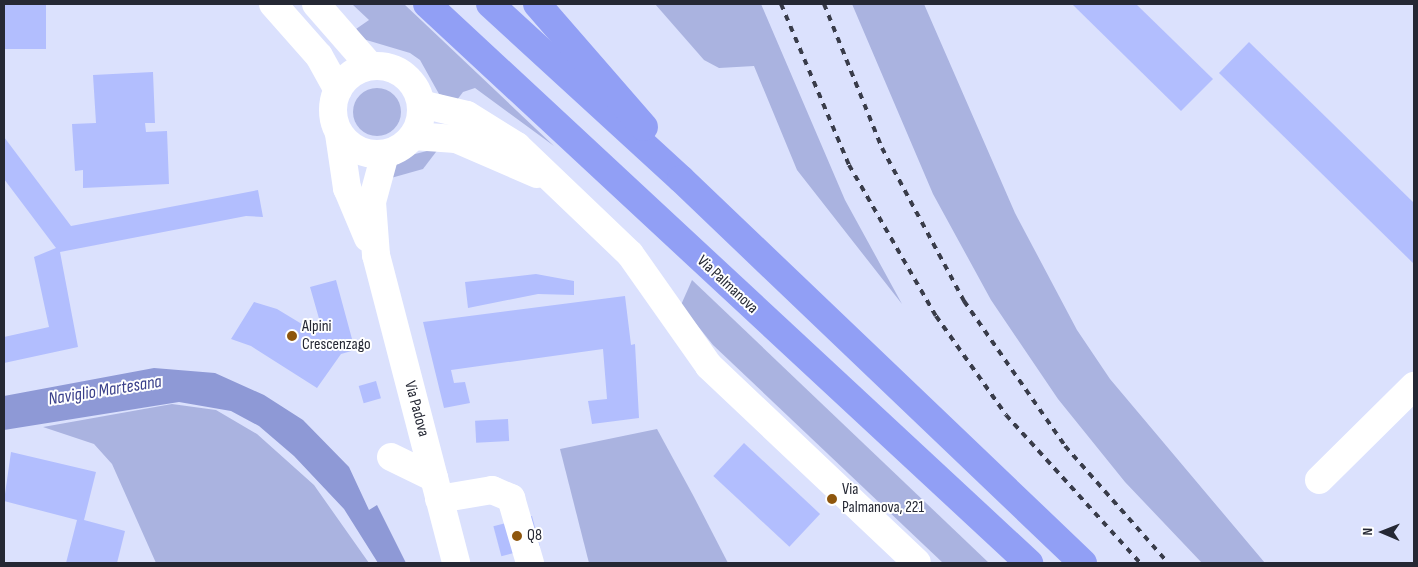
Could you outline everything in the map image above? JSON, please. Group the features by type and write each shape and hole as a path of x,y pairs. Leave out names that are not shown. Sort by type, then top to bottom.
{"highway":[{"name":"Via Palmanova","path":"427,4 1029,563"},
{"path":"490,4 681,178 1083,563"},
{"path":"537,4 603,75 681,178"}],"street":[{"path":"273,4 319,56 338,90 352,74 370,66 402,73 414,85 421,104 413,136"},
{"path":"316,4 370,66"},
{"name":"Via Padova","path":"338,90 333,112 339,134 351,202 376,255"},
{"path":"421,104 467,115 494,129 550,179 630,254 710,366 916,563"},
{"path":"339,134 359,151 385,154 413,136 456,140 550,179"},
{"name":"Via Padova","path":"385,154 372,202 376,255 456,563"},
{"path":"1319,480 1414,386"},
{"path":"391,457 436,489 479,490 507,495 516,508 530,563"}],"shaded area":[{"path":"352,4 404,4 554,146 475,88 463,92 457,100 439,94 420,60 410,53 363,39 356,29 369,20"},
{"path":"655,4 761,4 845,200 902,304 797,170 754,66 719,68 704,60"},
{"path":"852,4 924,4 1015,213 1077,330 1110,379 1265,563 1202,563 1125,482 1058,399 991,300 933,194"},
{"path":"377,88 386,90 394,95 399,103 401,112 399,121 394,129 386,134 377,136 368,134 360,129 355,121 353,112 355,103 360,95 368,90"},
{"path":"439,148 423,169 391,178 396,164 407,156"},
{"path":"692,280 989,563 943,563 713,345 681,305"},
{"path":"172,404 216,410 257,434 314,485 369,563 156,563 112,464 94,444 43,427"},
{"path":"657,429 728,563 589,563 560,449"}],"water":[{"name":"Naviglio Martesana","path":"154,368 215,373 264,395 303,420 349,467 369,510 377,505 406,563 378,563 344,509 294,456 259,426 231,411 179,402 4,430 4,396"}],"building":[{"path":"4,4 46,4 46,49 4,49"},
{"path":"1072,4 1136,4 1213,79 1181,111"},
{"path":"1249,42 1414,203 1414,264 1219,73"},
{"path":"153,72 155,123 145,123 146,132 167,131 169,184 83,188 83,170 75,171 72,124 96,123 93,75"},
{"path":"4,137 71,226 258,190 263,217 246,216 60,252 78,347 4,363 4,337 49,327 34,257 56,248 4,179"},
{"path":"536,274 574,281 574,295 538,294 468,308 465,282"},
{"name":"Alpini Crescenzago","path":"336,280 355,350 341,354 317,388 251,346 231,339 254,302 277,309 315,332 320,322 310,287"},
{"path":"625,296 631,345 635,344 639,418 592,424 588,401 607,399 603,349 451,370 454,383 465,382 470,403 444,408 423,322"},
{"path":"376,381 381,398 364,403 359,386"},
{"path":"508,419 509,441 476,443 475,421"},
{"path":"744,443 820,514 789,547 713,476"},
{"path":"11,452 96,472 84,520 125,531 117,563 66,563 77,520 4,501"},
{"name":"Q8","path":"532,516 540,546 501,556 493,526"}],"railway":[{"path":"781,4 849,165 936,316 1006,415 1140,563"},
{"path":"824,4 882,148 964,301 1065,446 1168,563"}],"place":[{"name":"Alpini Crescenzago","path":"292,336"},
{"name":"Via Palmanova, 221","path":"832,499"},
{"name":"Q8","path":"517,536"}]}
